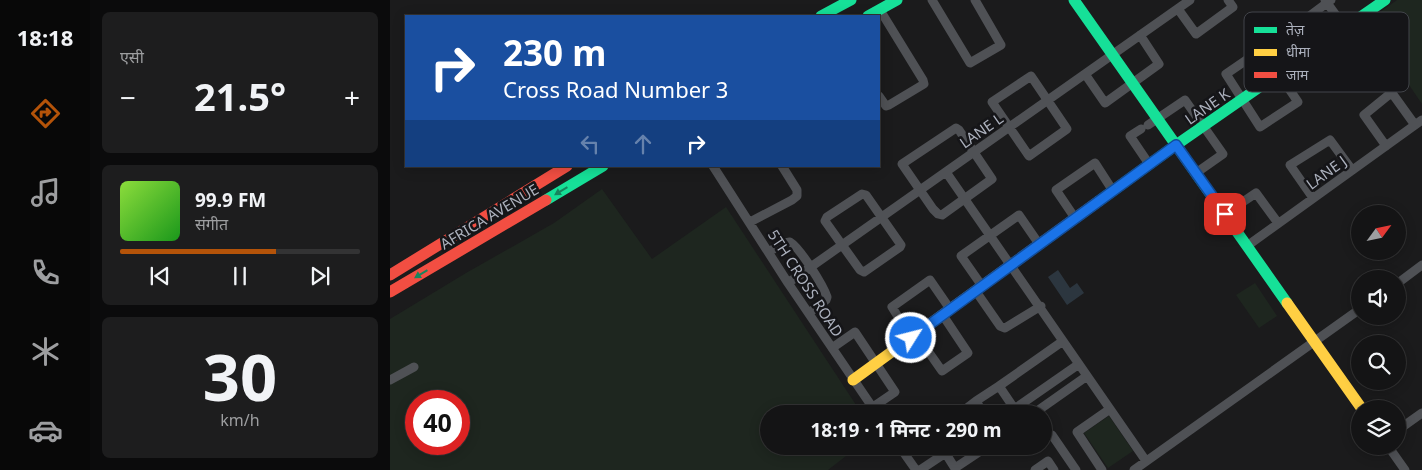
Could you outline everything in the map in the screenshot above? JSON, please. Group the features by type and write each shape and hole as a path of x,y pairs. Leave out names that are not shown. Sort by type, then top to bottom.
{"street":[{"path":"823,15 851,0"},
{"path":"870,15 897,0"},
{"path":"932,0 970,63 1001,45 975,0"},
{"path":"1074,0 1132,83 1149,124 1176,145 1356,400"},
{"name":"LANE L","path":"788,283 1190,0"},
{"path":"1178,9 1196,34 1233,7 1228,0"},
{"name":"LANE K","path":"1371,4 1385,0"},
{"path":"1314,12 1327,1 1334,12"},
{"path":"880,10 924,84 890,106 886,106 880,98"},
{"path":"1085,74 1105,103 1159,64 1140,35"},
{"path":"1244,62 1226,74 1260,127 1298,102 1291,92"},
{"path":"1031,76 1048,100 1068,129 1029,156 992,102 1031,76"},
{"name":"LANE K","path":"853,380 1149,164 1252,92"},
{"path":"1386,146 1364,115 1391,93 1418,122"},
{"path":"1149,164 1130,136 1185,100 1223,154 1196,173"},
{"name":"LANE J","path":"1247,246 1418,122"},
{"path":"956,128 973,153 992,179 942,215 933,209 902,164 956,128"},
{"path":"1313,198 1290,165 1330,140 1352,170"},
{"path":"1075,218 1056,190 1095,163 1113,190"},
{"name":"AFRICA AVENUE","path":"390,274 565,167"},
{"name":"AFRICA AVENUE","path":"390,292 601,167"},
{"name":"5TH CROSS ROAD","path":"714,167 788,283 871,405"},
{"path":"750,222 797,196 797,190 783,167"},
{"path":"946,172 1041,306 1146,461"},
{"path":"1225,214 1256,193 1278,224"},
{"path":"862,194 866,195 882,217 901,245 864,272 860,270 825,221 835,211 862,194"},
{"path":"1039,244 1019,215 961,256 1000,326 1005,328 1041,306"},
{"path":"768,252 790,242 810,268 827,296 826,300 808,313"},
{"path":"1406,276 1422,265"},
{"path":"930,280 968,353 942,371 914,336 892,307 930,280"},
{"path":"1134,470 1351,315"},
{"path":"832,348 855,332 895,392 881,405"},
{"path":"972,405 1063,341"},
{"path":"1023,405 1079,364"},
{"path":"390,380 414,367"},
{"path":"1046,405 1087,376"},
{"path":"999,386 1009,405"},
{"path":"1102,470 1077,432 1110,410"},
{"path":"1406,424 1422,413"},
{"path":"1052,435 1076,470"},
{"path":"906,455 916,470"},
{"path":"920,470 937,455"},
{"path":"946,455 955,469 975,455"},
{"path":"1394,455 1405,470"},
{"path":"1035,470 1048,461 1054,470"}],"shaded area":[{"path":"1397,0 1422,0 1422,104 1409,85 1409,12 1380,12"},
{"path":"602,189 652,259 726,207 856,405 760,405 760,455 847,455 828,470 390,470 390,319 554,223"},
{"path":"1058,270 1070,288 1077,283 1084,293 1067,305 1048,277"},
{"path":"1255,283 1277,316 1259,328 1236,295"},
{"path":"1109,416 1133,451 1108,468 1084,433"}],"traffic: fast":[{"path":"823,15 851,0"},
{"path":"870,15 897,0"},
{"path":"1074,0 1287,303"},
{"path":"1368,12 1385,0"},
{"path":"1099,201 1252,92"},
{"path":"546,200 601,167"}],"traffic: slow":[{"path":"853,380 1099,201"},
{"path":"1287,303 1356,400"}],"traffic: jam":[{"path":"390,275 565,167"},
{"path":"390,292 546,200"}],"route":[{"path":"911,338 1176,145 1225,214"}]}
